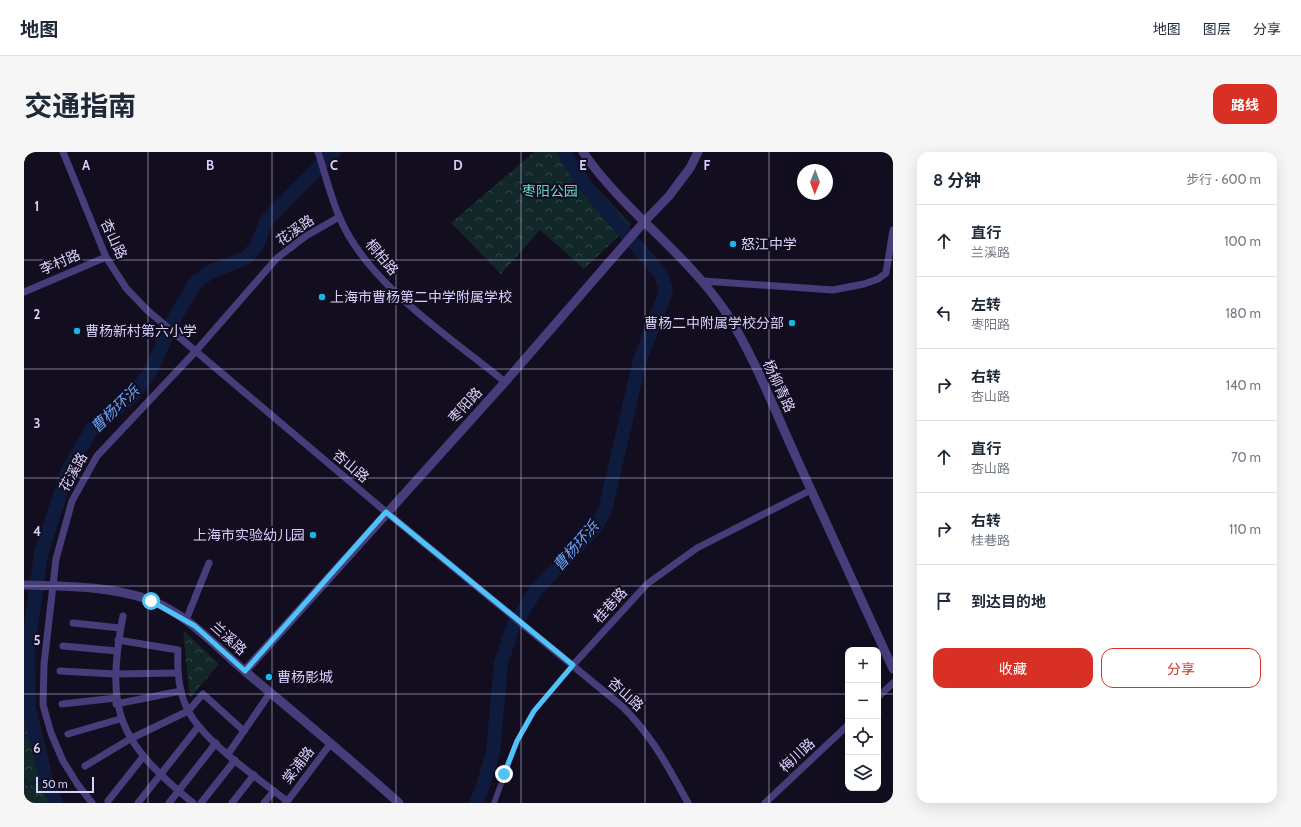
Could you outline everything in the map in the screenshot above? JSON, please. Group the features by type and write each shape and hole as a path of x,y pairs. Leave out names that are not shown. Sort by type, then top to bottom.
{"street":[{"name":"杏山路","path":"63,152 106,257 126,288 162,324 195,352 386,512 623,707 642,727 659,749 688,803"},
{"name":"杨柳青路","path":"583,152 598,175 630,210 703,281 726,313 742,340 893,669"},
{"name":"枣阳路","path":"245,671 386,512 505,382 644,222 669,196 690,168 698,152"},
{"name":"桐柏路","path":"320,155 339,217 359,252 398,295 505,382"},
{"name":"花溪路","path":"92,803 78,785 63,761 50,732 43,705 44,664 56,560 72,501 96,456 195,352 277,258 306,236 339,217"},
{"path":"703,281 833,290 864,284 878,279 886,273 893,230"},
{"name":"李村路","path":"24,292 106,257"},
{"name":"桂巷路","path":"494,803 517,741 534,711 573,665 647,584 697,548 811,490"},
{"path":"186,620 209,563"},
{"name":"兰溪路","path":"24,585 92,588 128,594 151,601 186,620 195,626 270,693 331,743 399,803"},
{"path":"123,616 118,640 115,674 116,701 120,719 130,739 143,757 160,775 193,803"},
{"path":"73,623 120,628"},
{"path":"118,640 178,650 178,673 181,691 188,711 198,727 286,802"},
{"path":"63,646 117,651"},
{"path":"60,671 115,674 178,673"},
{"path":"881,694 893,683"},
{"path":"62,704 116,701 181,691"},
{"path":"228,754 270,693"},
{"path":"85,766 130,739 188,711 203,694 244,731"},
{"path":"68,734 120,719"},
{"path":"138,803 198,727"},
{"name":"梅川路","path":"764,803 845,728"},
{"path":"169,803 216,743"},
{"name":"棠浦路","path":"286,802 331,743"},
{"path":"108,801 143,757"},
{"path":"201,803 235,760"},
{"path":"232,803 254,776"},
{"path":"264,803 274,791"}],"green space":[{"name":"枣阳公园","path":"534,152 571,152 593,184 631,224 584,269 540,230 501,274 451,223"},
{"path":"183,630 219,664 190,698"},
{"path":"24,714 50,798 52,803 24,803"}],"waterway":[{"name":"曹杨环浜","path":"56,803 46,779 29,708 28,648 41,554 68,470 92,429 133,395 150,372 174,319 195,283 210,272 246,258 256,247 267,220 334,152"},
{"name":"曹杨环浜","path":"564,152 584,184 625,233"},
{"name":"曹杨环浜","path":"476,803 493,753 501,663 513,627 536,590 596,527 605,510 640,360 666,291 661,274 634,243"},
{"path":"24,736 35,734"},
{"path":"24,780 28,785 46,779"}],"place":[{"name":"怒江中学","path":"733,244"},
{"name":"上海市曹杨第二中学附属学校","path":"322,297"},
{"name":"曹杨二中附属学校分部","path":"792,323"},
{"name":"曹杨新村第六小学","path":"77,331"},
{"name":"上海市实验幼儿园","path":"313,535"},
{"name":"曹杨影城","path":"269,677"}],"route":[{"path":"151,601 170,610 195,626 245,671 386,512 573,665 534,711 517,741 504,774"}]}
